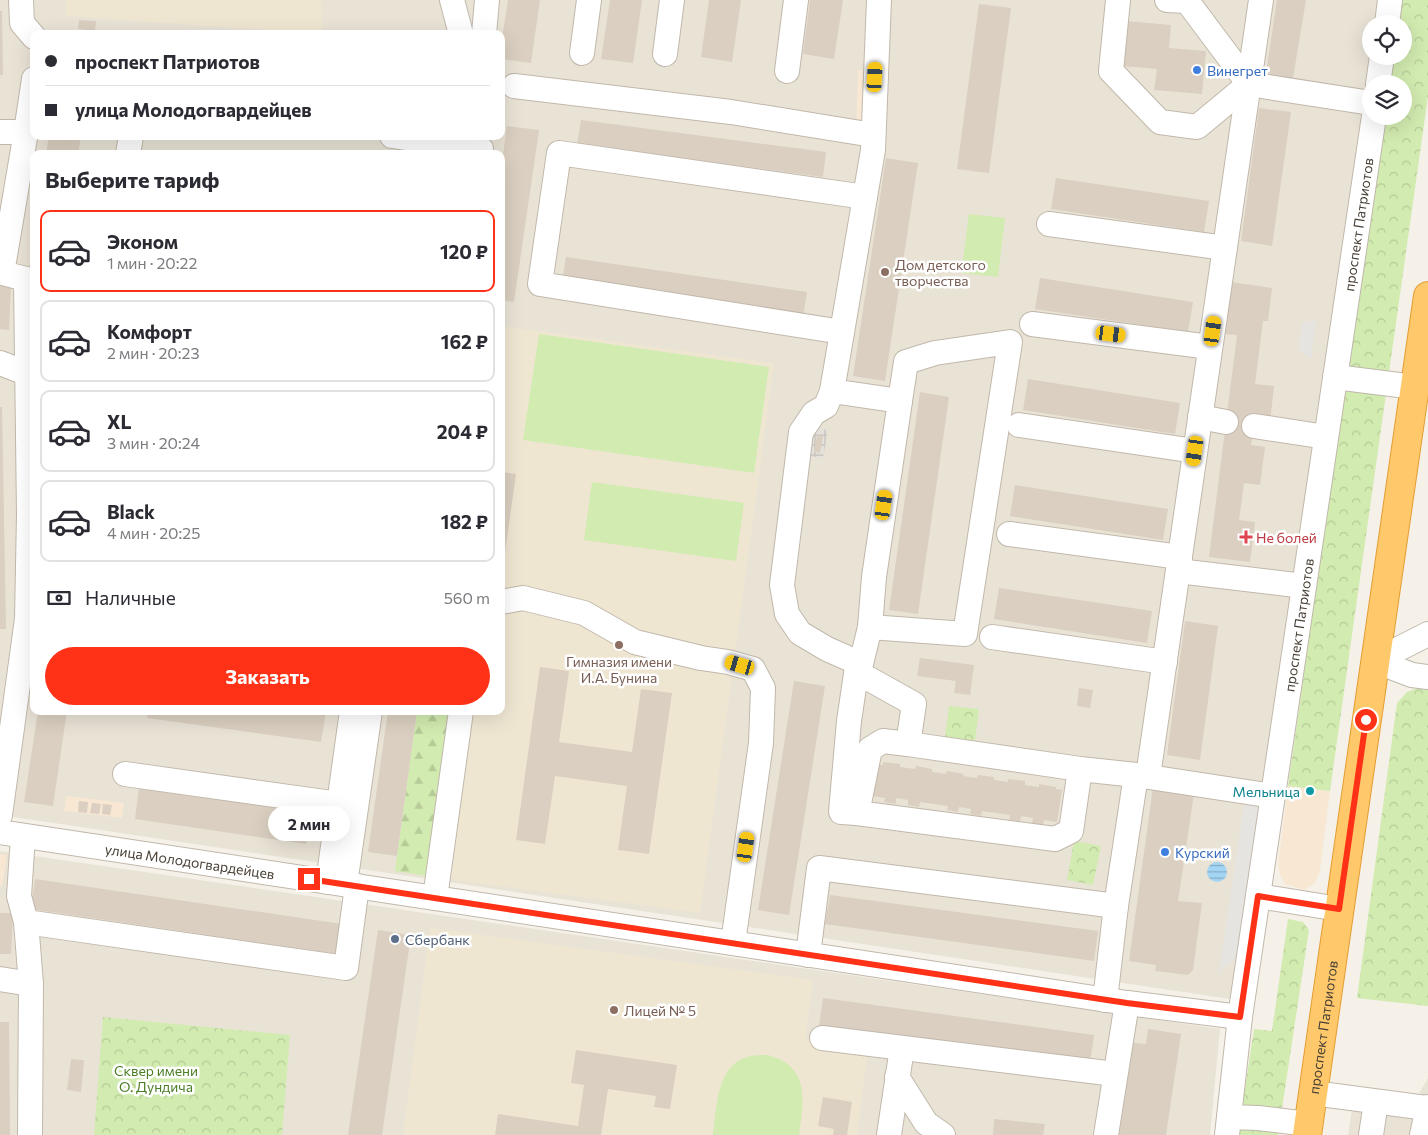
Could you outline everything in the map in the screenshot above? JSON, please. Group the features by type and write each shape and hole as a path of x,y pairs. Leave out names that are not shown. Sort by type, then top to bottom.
{"highway":[{"name":"проспект Патриотов","path":"1308,1129 1375,662 1420,418 1415,386 1428,296"}],"street":[{"path":"21,0 22,24 30,32"},
{"path":"452,0 460,30"},
{"path":"484,30 488,0"},
{"path":"582,53 589,0"},
{"path":"665,54 672,0"},
{"path":"787,71 796,0"},
{"path":"879,0 873,150 832,391 826,406 814,413 801,432 782,585 786,614 800,633 859,669 871,680 914,704 908,744"},
{"path":"1118,0 1110,71 1160,122 1197,128 1249,84"},
{"path":"1168,0 1187,1 1249,84 1362,102"},
{"path":"1106,1135 1115,1074 1116,906 1165,662 1261,0"},
{"path":"1388,15 1390,0"},
{"path":"514,86 731,112 873,135"},
{"path":"0,815 9,679 27,619 30,373 26,279 2,274 30,106"},
{"name":"проспект Патриотов","path":"1228,1126 1240,1017 1373,125"},
{"path":"0,132 26,132"},
{"path":"428,140 481,146"},
{"path":"842,332 540,284 560,153 865,197"},
{"path":"1048,224 1225,248"},
{"path":"1032,324 1210,347"},
{"path":"870,627 964,634 1010,342 935,353 906,362 874,577 870,627 859,669 849,721 841,812 1055,840 1071,831 1080,769"},
{"path":"0,363 30,373"},
{"path":"1335,378 1415,386"},
{"path":"832,391 900,401"},
{"path":"1200,417 1226,422"},
{"path":"1019,425 1195,451"},
{"path":"1254,426 1326,438"},
{"path":"1009,534 1304,586"},
{"path":"505,601 523,598 584,613 635,642 753,668 764,688 761,743 733,943"},
{"path":"1375,662 1428,634"},
{"path":"992,637 1165,662"},
{"path":"1375,662 1412,675 1428,677"},
{"path":"26,922 346,968 339,804 351,715"},
{"path":"343,884 369,715"},
{"path":"435,898 460,715"},
{"path":"857,813 870,749 884,741 1273,796"},
{"path":"125,774 339,804"},
{"name":"улица Молодогвардейцев","path":"0,832 1116,1002 1240,1017"},
{"path":"23,836 19,896 26,922 31,984 30,1135"},
{"path":"808,955 818,868 1116,906"},
{"path":"1258,896 1339,909"},
{"path":"0,979 31,984"},
{"path":"822,1038 1115,1074"},
{"path":"888,1135 902,1048"},
{"path":"897,1077 926,1123 943,1135"},
{"path":"1313,1093 1428,1107 1422,1135"},
{"path":"1371,1135 1376,1102"},
{"path":"1228,1126 1258,1118 1308,1129"}],"shaded area":[{"path":"0,0 1379,0 1376,15 1362,15 1362,65 1369,65 1368,75 1362,75 1362,112 1230,999 0,815"},
{"path":"66,0 321,0 322,30 265,30 66,16"},
{"path":"858,70 870,70 868,127 856,127"},
{"path":"1316,320 1311,359 1299,349 1302,323"},
{"name":"Гимназия имени И.А. Бунина","path":"505,327 774,363 700,913 433,877 454,715 505,715 505,550 516,474 505,473"},
{"path":"812,428 828,430 823,458 807,456"},
{"path":"1288,786 1330,791 1320,871 1315,883 1304,890 1285,884 1280,875 1278,864"},
{"path":"66,796 124,803 122,818 64,811"},
{"path":"1245,798 1262,799 1239,954 1219,973"},
{"path":"0,851 1220,1029 1210,1135 0,1135"},
{"path":"0,854 7,855 2,886 0,886"},
{"name":"Лицей № 5","path":"430,928 813,980 805,1040 868,1049 857,1135 403,1135"},
{"path":"1428,1078 1428,1135 1348,1135 1355,1089 1419,1094"}],"green space":[{"path":"1400,0 1428,0 1428,96 1330,791 1288,786 1382,125 1412,125 1412,75 1389,75 1391,65 1412,65 1412,15 1398,15"},
{"path":"969,214 1005,218 998,277 961,273"},
{"path":"539,334 769,367 754,473 523,440"},
{"path":"592,482 744,503 736,561 584,540"},
{"path":"1428,684 1428,1006 1357,998 1397,703 1407,692"},
{"path":"949,706 979,709 975,741 945,738"},
{"path":"416,715 454,715 433,877 395,871"},
{"path":"1074,841 1101,846 1093,885 1067,880"},
{"path":"1288,919 1303,922 1309,930 1278,1135 1238,1135 1254,1029 1272,1031"},
{"name":"Сквер имени О. Дундича","path":"103,1017 290,1035 282,1135 94,1135"},
{"path":"768,1055 778,1058 792,1068 801,1085 802,1115 799,1135 713,1135 721,1087 731,1067 740,1060"}],"water":[{"path":"1213,862 1221,862 1227,868 1227,876 1221,882 1213,882 1207,876 1207,868"}],"building":[{"path":"508,0 540,0 531,63 505,60 505,30 503,30"},
{"path":"610,0 642,0 633,63 601,59"},
{"path":"709,0 741,0 732,62 701,57"},
{"path":"810,0 843,0 834,59 803,54"},
{"path":"1277,0 1306,0 1293,78 1266,73"},
{"path":"979,4 1011,8 989,173 957,169"},
{"path":"0,11 2,11 3,75 0,75"},
{"path":"79,20 96,21 95,30 78,29"},
{"path":"1126,21 1171,25 1169,48 1206,51 1202,94 1154,90 1157,69 1122,66"},
{"path":"1259,108 1291,112 1272,246 1241,241"},
{"path":"581,120 826,152 823,177 577,144"},
{"path":"507,126 539,130 514,302 505,301 504,150"},
{"path":"48,140 80,140 79,150 47,150"},
{"path":"886,158 918,163 885,381 853,376"},
{"path":"1056,178 1209,201 1204,232 1051,209"},
{"path":"566,257 807,292 803,317 562,282"},
{"path":"1040,278 1193,302 1188,332 1035,309"},
{"path":"1231,282 1272,288 1268,321 1263,321 1255,384 1274,386 1270,422 1255,420 1251,445 1265,447 1260,485 1244,483 1239,520 1255,522 1250,562 1209,557 1237,335 1225,334"},
{"path":"0,286 11,287 9,330 0,329"},
{"path":"1028,379 1180,403 1175,434 1023,410"},
{"path":"920,392 949,397 918,614 889,610"},
{"path":"0,407 2,407 6,629 0,629"},
{"path":"817,435 823,436 820,453 814,452"},
{"path":"505,473 516,474 505,552"},
{"path":"1015,485 1168,509 1163,540 1010,516"},
{"path":"999,588 1152,611 1147,643 994,619"},
{"path":"1185,621 1218,626 1200,760 1167,755"},
{"path":"920,658 974,665 970,695 954,693 956,681 917,676"},
{"path":"540,667 569,671 559,742 632,752 641,689 672,693 649,854 618,850 627,786 555,776 545,844 516,840"},
{"path":"794,681 825,686 789,915 758,910"},
{"path":"1079,688 1093,690 1090,708 1077,706"},
{"path":"37,715 66,715 53,806 24,802"},
{"path":"147,715 325,715 321,742 147,718"},
{"path":"387,715 416,715 397,856 368,852"},
{"path":"883,762 900,764 900,767 915,769 916,766 932,769 932,772 946,774 947,771 964,774 963,776 977,778 978,775 994,777 994,780 1008,782 1008,779 1025,781 1025,785 1039,787 1039,784 1056,787 1056,789 1062,790 1057,822 1044,820 1043,825 1032,823 1033,818 1021,816 1020,821 1009,820 1010,815 982,811 981,816 970,814 971,809 959,807 958,812 947,810 948,806 920,802 919,807 908,805 908,800 896,798 896,804 884,802 885,798 872,796 877,764 883,765"},
{"path":"1154,780 1194,794 1178,901 1202,903 1193,970 1188,975 1155,971 1156,965 1129,961"},
{"path":"139,788 310,812 306,844 135,819"},
{"path":"79,801 88,802 87,813 78,812"},
{"path":"92,803 101,804 99,814 90,813"},
{"path":"103,804 112,805 110,815 102,814"},
{"path":"35,879 342,924 338,954 31,909"},
{"path":"830,895 1098,931 1094,961 825,924"},
{"path":"0,913 13,913 11,954 0,954"},
{"path":"378,930 411,935 382,1135 348,1135"},
{"path":"823,998 1094,1035 1090,1064 819,1026"},
{"path":"0,1022 9,1022 10,1135 0,1135"},
{"path":"1148,1029 1181,1034 1166,1135 1119,1135 1133,1043 1146,1044"},
{"path":"576,1050 677,1065 670,1109 654,1107 656,1096 608,1089 601,1135 495,1135 498,1114 578,1126 584,1085 571,1083"},
{"path":"71,1059 84,1060 81,1092 67,1090"},
{"path":"823,1097 852,1102 847,1135 833,1135 834,1129 818,1126"},
{"path":"994,1119 1045,1124 1043,1135 993,1135"}],"place":[{"name":"Винегрет","path":"1197,70"},
{"name":"Дом детского творчества","path":"885,272"},
{"name":"Не болей","path":"1246,537"},
{"name":"Гимназия имени И.А. Бунина","path":"619,645"},
{"name":"Мельница","path":"1310,791"},
{"name":"Курский","path":"1165,852"},
{"name":"Сбербанк","path":"395,939"},
{"name":"Лицей № 5","path":"614,1010"}],"route":[{"path":"309,879 1127,1003 1240,1017 1258,896 1339,909 1366,720"}]}
